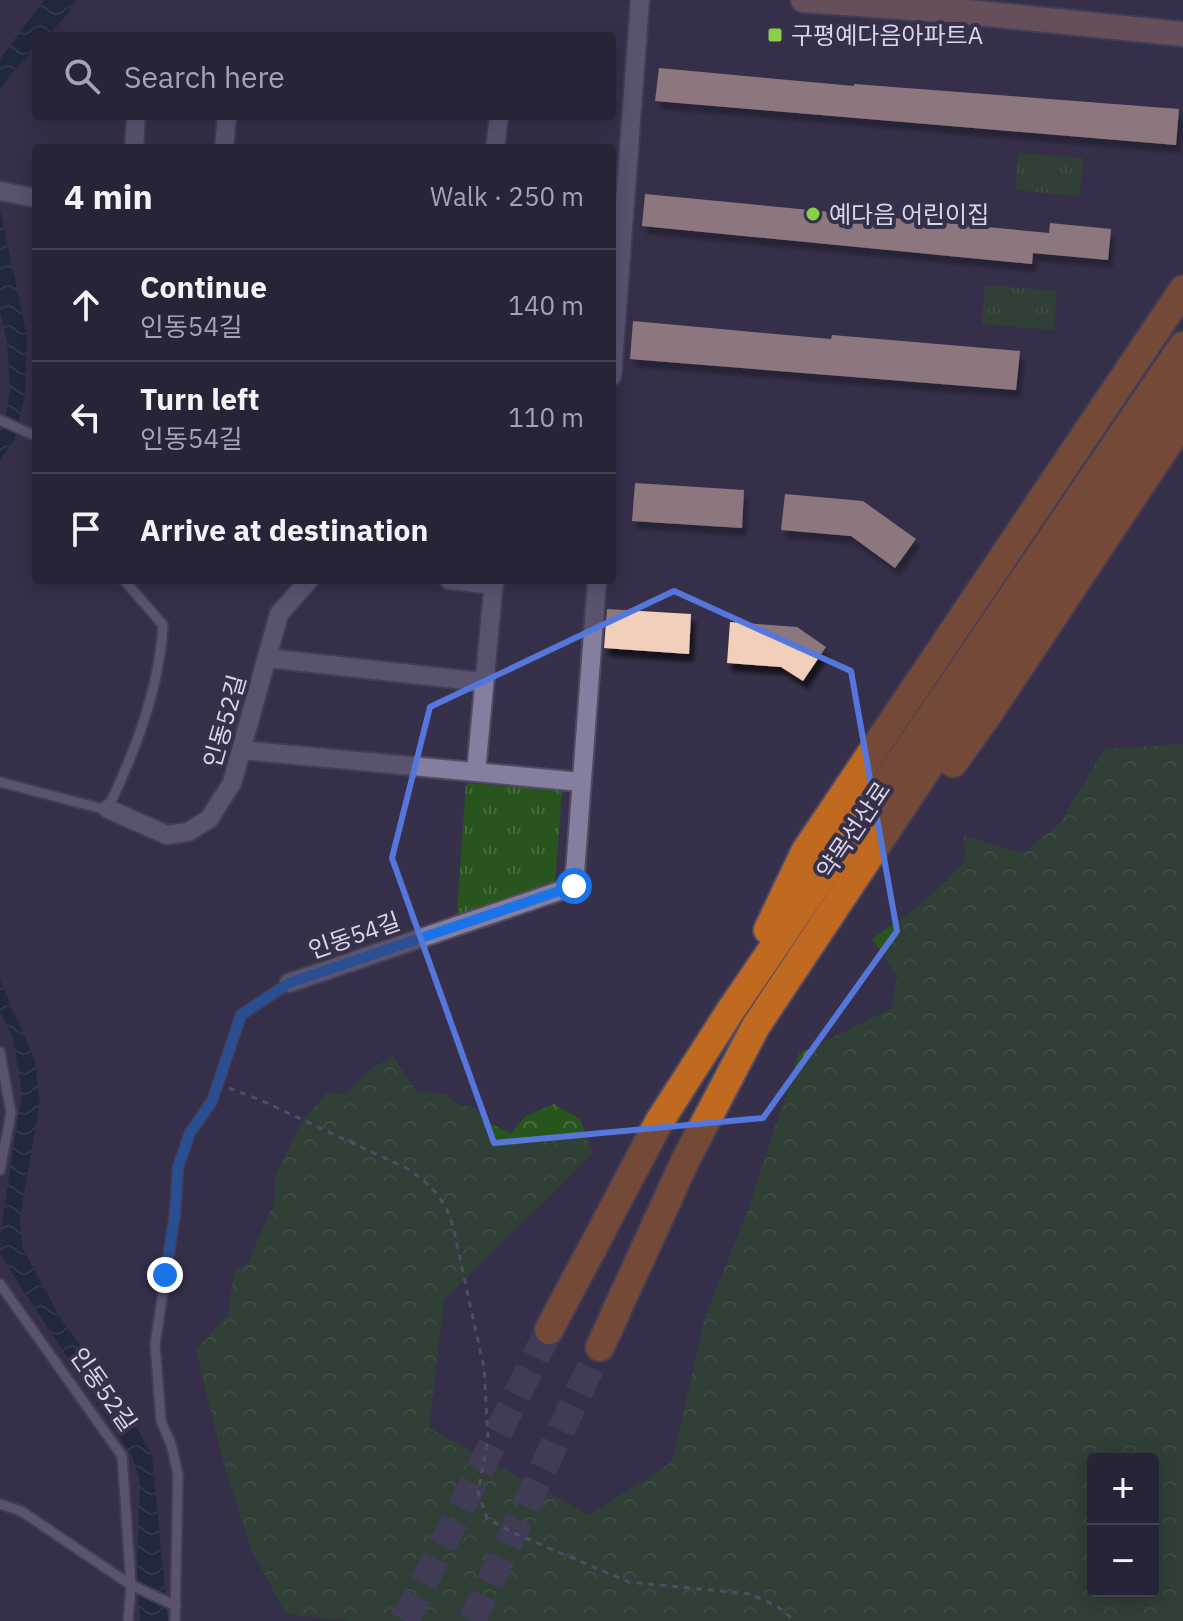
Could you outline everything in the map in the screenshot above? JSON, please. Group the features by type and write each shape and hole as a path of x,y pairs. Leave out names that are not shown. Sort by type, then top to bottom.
{"highway":[{"path":"729,1013 805,852 1183,290"},
{"name":"약목선산로","path":"549,1330 659,1122 729,1013 1172,400 1183,346"},
{"path":"600,1347 686,1159 756,1026 986,717 1172,400"}],"main road":[{"path":"803,0 968,12 1183,34"}],"street":[{"path":"616,275 640,0"},
{"path":"134,144 136,120"},
{"path":"224,144 227,120"},
{"path":"496,144 498,120"},
{"path":"0,191 32,198"},
{"name":"인동52길","path":"108,809 167,835 188,832 209,819 232,783 279,614 305,584"},
{"path":"476,772 494,584"},
{"name":"인동54길","path":"289,983 574,886 597,584"},
{"path":"267,658 483,682"},
{"path":"241,750 581,782"}],"lane":[{"path":"0,420 32,434"},
{"path":"108,809 133,756 161,658 163,625 127,584"},
{"name":"인동52길","path":"0,782 108,809"},
{"name":"인동54길","path":"175,1621 178,1474 171,1444 161,1421 155,1344 175,1214 178,1167 190,1133 212,1101 241,1015 289,983"},
{"path":"0,1052 11,1113 0,1170"},
{"name":"인동52길","path":"0,1284 122,1456 131,1585 128,1621"},
{"path":"0,1504 21,1511 131,1585 176,1606"}],"path":[{"path":"218,1084 258,1099 406,1168 446,1205 484,1368 488,1438 478,1493 487,1518 509,1531 629,1582 750,1594 777,1606 795,1621"}],"highlighted area":[{"path":"674,591 851,671 897,931 763,1118 494,1143 392,858 430,707"}],"green space":[{"path":"1018,153 1083,158 1080,196 1015,190"},
{"path":"985,285 1057,291 1054,330 982,324"},
{"path":"1183,744 1183,1621 351,1621 286,1614 251,1549 223,1460 196,1350 228,1314 234,1272 248,1263 274,1203 276,1174 302,1121 327,1093 345,1094 371,1069 393,1056 416,1092 444,1094 460,1105 474,1107 486,1122 511,1133 526,1116 554,1104 580,1119 593,1153 444,1300 429,1428 589,1515 672,1462 705,1317 748,1210 799,1054 892,1008 897,976 872,939 920,905 965,862 964,836 1023,853 1060,823 1104,749"},
{"path":"466,783 562,790 555,884 456,927"}],"water":[{"path":"44,0 76,0 51,32 32,32 32,51 0,91 0,59"},
{"path":"0,210 27,336 25,395 14,441 0,460 0,430 4,425 10,389 7,342 0,312"},
{"path":"0,980 35,1061 40,1104 20,1216 22,1247 61,1319 122,1401 152,1455 168,1621 140,1621 137,1575 140,1481 132,1457 1,1256 0,1235 22,1093 13,1039 0,1011"}],"building":[{"path":"659,68 854,86 1179,109 1176,145 655,101"},
{"path":"645,194 1049,233 1050,223 1111,229 1108,260 1033,253 1032,264 642,226"},
{"path":"633,321 831,339 832,335 1020,351 1016,390 630,359"},
{"path":"635,483 744,490 742,528 632,521"},
{"path":"785,494 863,501 916,539 895,568 851,536 781,530"},
{"path":"607,609 691,614 689,654 604,648"},
{"path":"730,622 797,627 826,647 803,681 781,667 727,663"}],"tunnel":[{"path":"405,1621 549,1330"},
{"path":"472,1621 600,1347"}],"place":[{"name":"구평예다음아파트A","path":"775,35"},
{"name":"예다음 어린이집","path":"813,214"}],"route":[{"path":"165,1275 175,1214 178,1167 190,1133 212,1101 241,1015 289,983 574,886"}]}
